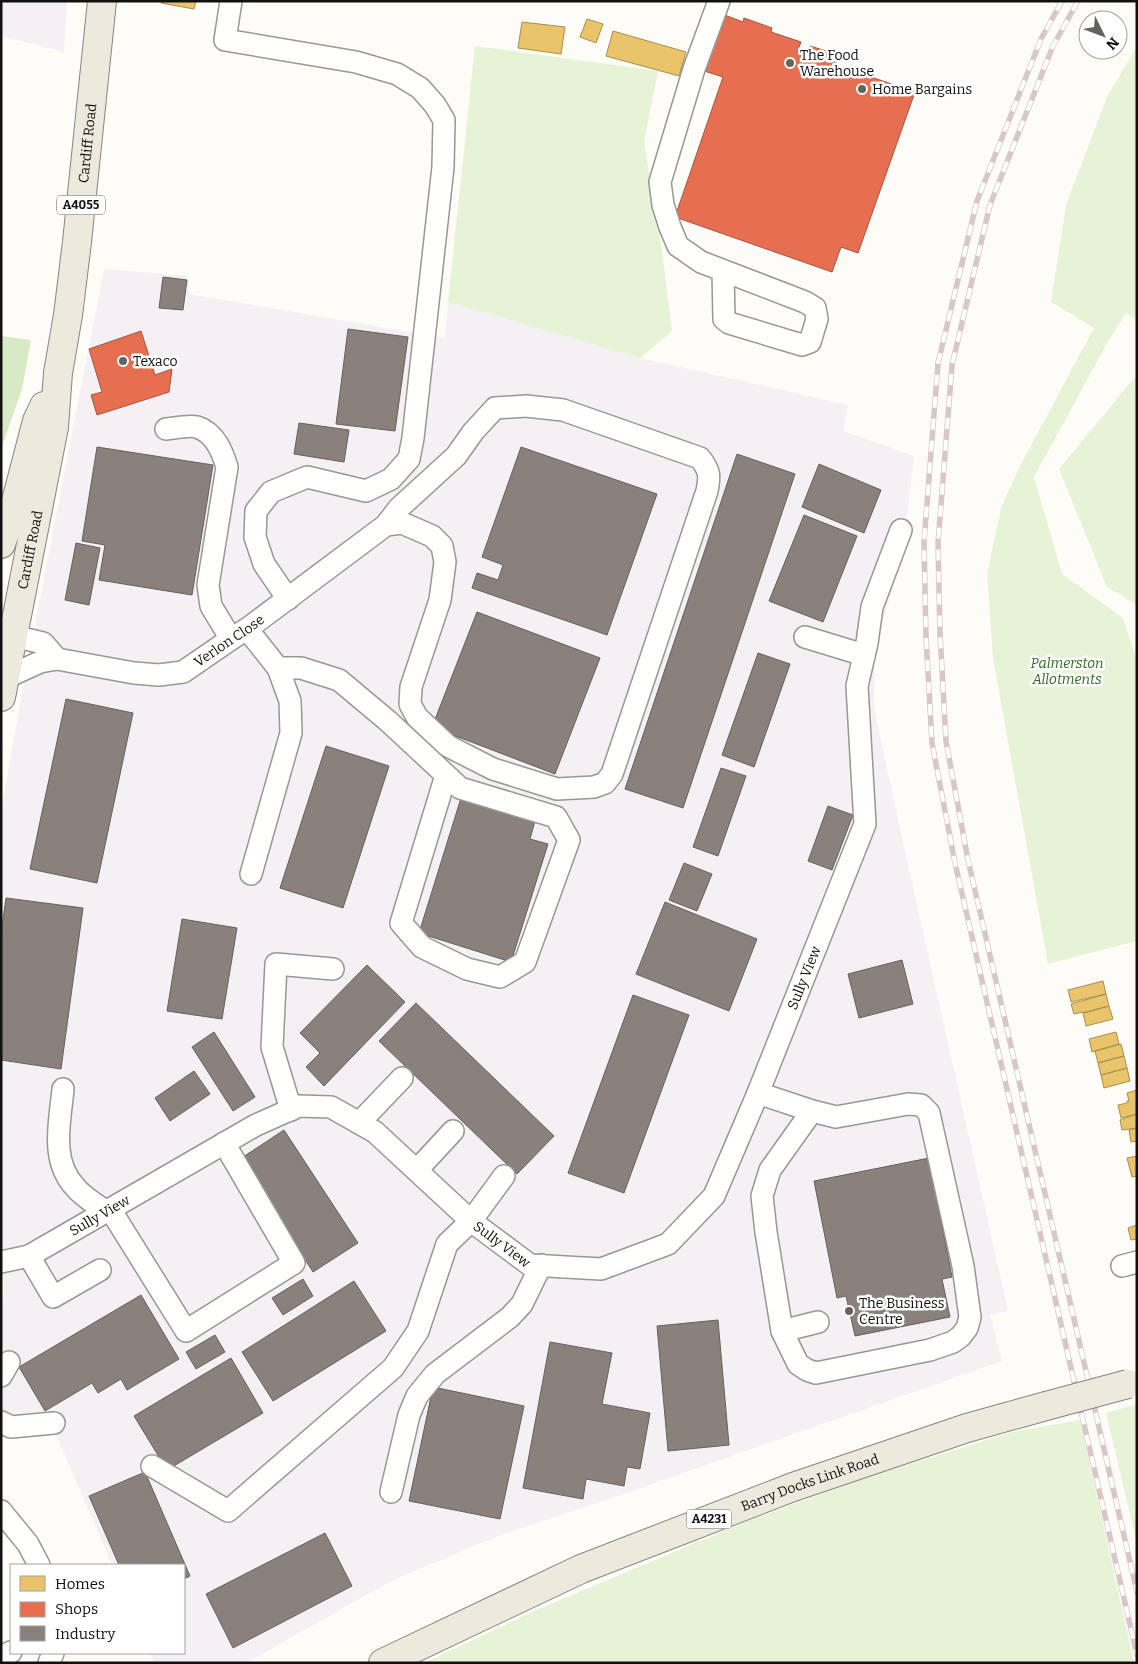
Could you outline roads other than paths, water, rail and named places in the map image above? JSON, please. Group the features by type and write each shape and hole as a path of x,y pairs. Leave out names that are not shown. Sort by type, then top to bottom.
{"main road":[{"name":"Cardiff Road","path":"3,687 7,637 54,427 58,373 68,315 77,242 102,1"},
{"name":"Cardiff Road","path":"1,544 16,501 37,421 58,373"},
{"name":"Barry Docks Link Road","path":"383,1663 580,1569 793,1487 967,1428 1132,1383"}],"street":[{"path":"231,1 225,40 356,62 397,74 420,88 444,120 442,176 413,438 408,459 391,479 366,491 307,477 271,492 256,511 255,537 264,564 288,599"},
{"path":"719,1 694,69 660,182 665,212 678,246 701,262 804,302 814,308 817,319 810,342 802,345 729,323 724,319 723,271"},
{"name":"Verlon Close","path":"3,687 40,662 57,659 134,673 167,674 183,672 288,599 382,528 399,508 456,456 473,432 495,408 526,406 563,410 700,458 710,478 708,491 612,774 606,783 594,788 558,789 493,769 448,746 417,717 410,704 411,687 440,600 445,562 442,546 432,536 402,523 382,528"},
{"path":"166,429 196,427 209,434 221,449 227,467 208,585 211,606 239,634 278,668 290,700 291,733 251,874"},
{"name":"Sully View","path":"12,1257 108,1211 256,1125 299,1106 331,1107 375,1132 472,1221 530,1265 601,1268 668,1244 714,1196 758,1093 866,824 857,686 872,607 901,530"},
{"path":"7,637 43,643 57,659"},
{"path":"805,637 864,655"},
{"path":"278,668 301,668 339,680 388,721 460,788 556,817 569,840 525,962 500,977 467,969 422,948 401,923 446,775"},
{"path":"291,1110 272,1047 276,964 333,969"},
{"path":"359,1123 402,1078"},
{"path":"63,1089 58,1143 59,1158 66,1175 75,1188 108,1211 186,1331 294,1263 224,1143"},
{"path":"758,1093 836,1117 908,1104 921,1106 929,1113 963,1266 970,1317 967,1328 953,1342 930,1350 816,1372 807,1370 798,1364 782,1331 762,1196 770,1170 812,1111"},
{"path":"417,1170 453,1131"},
{"path":"152,1466 228,1511 393,1368 418,1331 447,1244 472,1221 504,1176"},
{"path":"12,1257 53,1297 100,1270"},
{"path":"392,1492 409,1415 417,1396 435,1374 510,1317 522,1304 541,1265"},
{"path":"782,1331 818,1322"},
{"path":"1,1422 11,1427 54,1423"},
{"path":"1,1511 28,1544 38,1564"}],"railway":[{"path":"1062,1 1041,39 977,201 938,363 924,542 926,637 932,743 955,863 1137,1655"},
{"path":"1078,1 1053,46 990,205 952,365 938,543 940,633 946,741 968,860 1137,1592"}],"place":[{"name":"The Food Warehouse","path":"790,63"},
{"name":"Home Bargains","path":"862,89"},
{"name":"Texaco","path":"123,361"},
{"name":"The Business Centre","path":"849,1311"}],"park label":[{"name":"Palmerston Allotments","path":"1067,672"}]}
